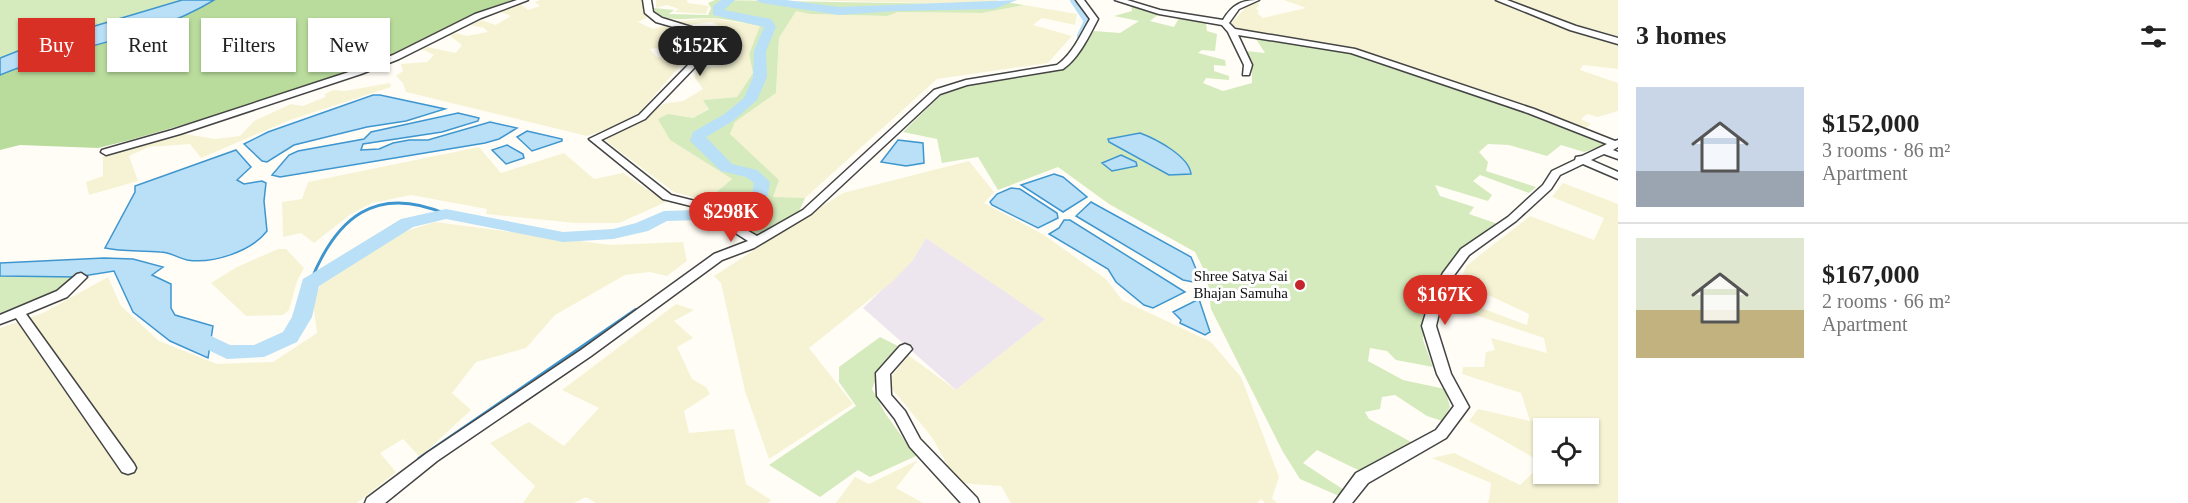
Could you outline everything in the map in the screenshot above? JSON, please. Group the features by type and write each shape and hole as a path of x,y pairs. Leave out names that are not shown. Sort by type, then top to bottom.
{"street":[{"path":"106,152 176,132 358,72 396,57 478,16 524,0"},
{"path":"647,0 649,13 659,20 695,32 693,65 642,117 594,139 667,197 695,202 712,210 722,220 756,241"},
{"path":"373,503 432,457 586,353 718,257 756,241 807,212 938,92 966,83 1051,70 1066,63 1094,19 1080,0"},
{"path":"1119,0 1159,12 1225,23 1232,31 1248,65 1246,73"},
{"path":"1225,23 1232,9 1239,4 1255,0"},
{"path":"1500,0 1606,39 1618,41"},
{"path":"1232,31 1352,51 1532,111 1614,148"},
{"path":"1342,503 1362,478 1441,434 1462,407 1444,374 1428,326 1437,296 1449,273 1466,252 1512,219 1546,187 1556,173 1580,159 1614,148"},
{"path":"1580,159 1618,176"},
{"path":"0,320 62,294 81,277"},
{"path":"19,313 128,468"},
{"path":"905,349 883,372 884,396 900,415 915,443 971,503"}],"shaded area":[{"path":"540,0 643,0 643,10 648,17 638,22 653,29 667,25 688,33 685,44 650,49 657,57 686,59 639,113 621,124 587,136 406,92 403,83 396,76 403,71 401,64 427,62 434,55 422,49 427,47 456,53 462,45 449,35 456,33 467,36 488,32 484,28 470,25 481,20 496,25 511,16 498,11 519,3 528,10 540,6 535,2"},
{"path":"656,0 687,0 688,3 709,6 706,14 674,12 679,9 667,5 656,8"},
{"path":"801,0 996,0 997,1 955,4"},
{"path":"1284,0 1497,0 1618,42 1618,69 1583,65 1580,70 1618,83 1618,111 1598,117 1587,114 1581,119 1591,124 1586,128 1376,55 1241,32 1231,23 1248,5 1258,3 1259,6 1256,8 1259,12 1257,13 1263,18 1306,8"},
{"path":"1505,0 1618,0 1618,38 1559,21"},
{"path":"1024,5 1077,14 1075,25 1042,18 1033,25 1072,36 1048,63 937,79 805,198 773,198 730,134 735,122 776,93 779,38 796,10 810,14 887,16 898,12 982,13"},
{"path":"710,18 760,26 749,54 753,73 737,97 704,100 709,108 693,118 672,117 670,140 732,179 706,201 674,192 602,138 642,120 663,104 683,101 703,89 695,78 696,69 734,63 732,57 722,57 716,41 706,41 701,34 725,30 712,22 688,25 664,19 682,21"},
{"path":"390,83 391,87 290,120 201,158 190,144 149,147 129,156 138,181 89,195 86,182 103,176 103,157 185,134 215,139 240,136 254,121 291,104 303,106 325,97 325,94 333,90 345,91"},
{"path":"479,147 501,173 564,153 594,179 623,173 666,202 619,223 575,223 486,214 487,209 411,195 372,203 351,214 314,243 301,233 283,237 282,202 302,199 308,182"},
{"path":"969,161 994,192 984,203 1044,235 1106,279 1122,300 1211,342 1241,377 1279,477 1272,498 1277,503 1265,503 1261,499 1257,503 1011,503 1001,486 958,483 931,436 887,383 908,355 956,390 1045,319 926,238 912,261 893,281 809,348 853,404 769,459 745,391 721,283 714,276 843,193"},
{"path":"1563,183 1618,204 1618,503 1487,503 1491,483 1432,458 1454,453 1520,485 1533,473 1533,484 1599,484 1599,418 1533,418 1533,457 1469,421 1478,409 1530,421 1521,393 1462,374 1463,367 1484,367 1486,352 1495,350 1491,338 1547,353 1544,338 1449,306 1449,296 1527,325 1529,314 1460,282 1466,266 1530,216 1594,240 1604,218 1552,197"},
{"path":"435,222 610,245 683,242 687,261 667,276 650,272 625,275 555,315 526,348 476,362 452,393 471,410 420,457 403,439 380,453 396,472 357,503 0,503 0,328 43,313 108,277 121,306 159,341 217,364 273,362 317,333 313,303 322,281 406,231"},
{"path":"926,238 1046,319 956,390 863,308 912,261"},
{"path":"278,249 286,249 304,268 297,281 289,310 283,315 246,316 211,283 237,267"},
{"path":"676,304 694,310 674,321 693,338 677,347 692,379 706,387 710,394 684,411 689,433 734,429 746,484 771,500 768,503 596,503 586,497 574,503 523,503 535,486 490,443 529,422 564,446 599,408 562,390"},
{"path":"918,460 896,488 923,503 836,503 855,477 869,484"}],"green space":[{"path":"0,0 182,0 122,18 107,18 107,22 95,26 95,18 18,18 18,51 0,58"},
{"path":"214,0 512,0 390,57 390,18 308,18 308,72 346,72 224,113 98,148 20,145 0,150 0,75 18,68 18,72 95,72 95,45 107,42 107,72 189,72 189,18 180,18"},
{"path":"715,0 955,4 997,1 1024,5 982,13 898,12 887,16 810,14 796,11 779,38 776,93 735,122 730,134 779,180 773,197 805,198 799,211 755,236 706,201 732,179 670,140 658,119 668,114 693,118 709,109 703,100 737,97 753,73 749,54 760,26 712,18 674,19 652,12 654,8 674,10 669,14 708,15 711,8 708,3"},
{"path":"1131,5 1159,14 1150,21 1174,27 1179,18 1206,23 1207,31 1217,34 1215,51 1202,50 1198,53 1225,60 1226,66 1214,65 1214,71 1229,76 1229,80 1206,78 1203,83 1223,91 1252,83 1252,63 1246,51 1265,53 1256,39 1328,48 1364,57 1495,100 1609,144 1584,152 1561,145 1547,156 1509,145 1488,144 1479,152 1488,162 1486,171 1536,187 1529,193 1480,175 1473,181 1492,195 1488,201 1435,185 1440,196 1474,207 1469,214 1498,224 1457,254 1442,275 1425,310 1423,340 1433,367 1396,360 1387,351 1370,348 1368,361 1403,380 1445,389 1450,407 1442,421 1427,416 1395,395 1382,397 1380,409 1365,412 1369,419 1413,443 1376,465 1358,470 1317,450 1303,463 1344,490 1339,496 1300,479 1283,452 1211,309 1206,274 1195,252 1109,204 1058,167 998,190 978,157 942,163 937,139 903,132 946,90 1065,68 1094,31 1120,33 1139,21 1114,16 1132,11"},
{"path":"0,276 77,277 62,291 0,316"},
{"path":"880,337 900,347 882,364 872,389 885,413 916,456 870,477 858,470 820,497 769,465 856,406 839,382 839,367"}],"water":[{"path":"182,0 214,0 180,18 122,18"},
{"path":"107,22 107,42 95,45 95,26"},
{"path":"18,51 18,68 0,75 0,58"},
{"path":"373,95 445,109 406,121 367,127 294,145 267,162 262,161 244,144 268,132"},
{"path":"458,113 479,118 478,121 442,132 363,144 361,150 379,149 409,140 428,140 490,122 517,128 499,139 485,143 280,177 272,175 289,155 298,151 364,139 371,132"},
{"path":"527,131 562,139 562,141 532,151 517,137"},
{"path":"1140,133 1163,144 1178,155 1189,167 1191,174 1169,175 1109,142 1108,139"},
{"path":"898,140 923,143 924,163 906,166 881,162"},
{"path":"507,145 523,154 524,158 506,164 492,150"},
{"path":"236,150 251,167 237,180 244,184 262,181 266,183 264,201 267,231 251,245 230,255 197,261 164,252 105,248 135,192 135,186"},
{"path":"1121,155 1136,162 1137,166 1112,171 1102,163"},
{"path":"1054,174 1063,177 1087,197 1063,212 1021,185"},
{"path":"1011,188 1020,189 1057,213 1058,218 1038,228 992,205 990,202 997,194"},
{"path":"1091,202 1191,257 1198,274 1193,282 1183,280 1076,216"},
{"path":"1064,220 1070,220 1185,292 1153,308 1144,305 1116,282 1108,269 1049,234 1059,228"},
{"path":"104,258 133,259 163,267 152,275 171,284 171,308 175,315 213,326 208,358 170,341 133,312 114,271 77,277 0,276 0,263"},
{"path":"1199,299 1210,332 1205,335 1180,323 1181,320 1173,312"}],"waterway":[{"path":"188,332 227,352 257,352 290,337 302,317 310,283 407,223 446,214 563,237 613,234 642,227 664,216 731,214 748,209 760,195 762,182 751,173 727,168 714,153 698,141 698,135 728,118 750,100 760,77 760,51 770,27 767,22 717,12 719,6 729,0"},
{"path":"762,0 839,11 896,7 994,6 1011,0"},
{"path":"1074,0 1088,21 1081,36"},
{"path":"310,283 332,240 361,212 379,205 399,203 421,206 446,214"},
{"path":"419,459 636,310"}],"place":[{"name":"Shree Satya Sai Bhajan Samuha","path":"1300,285"}]}
